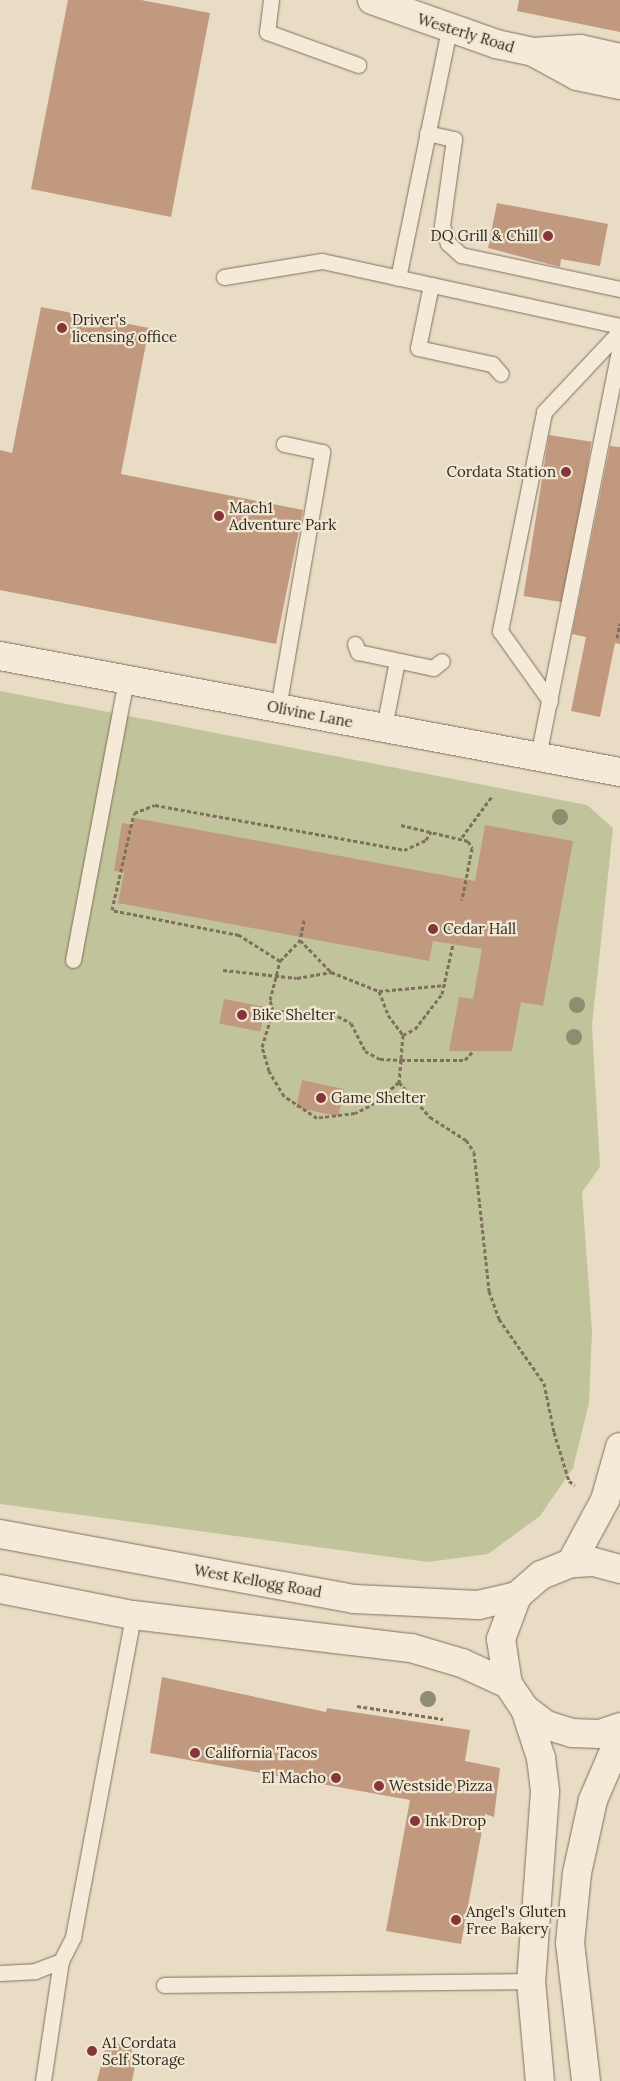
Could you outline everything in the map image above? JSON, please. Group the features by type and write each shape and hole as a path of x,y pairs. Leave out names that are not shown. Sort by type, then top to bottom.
{"street":[{"name":"Westerly Road","path":"380,2 449,30 533,52 576,76 620,85"},
{"name":"Westerly Road","path":"533,52 580,49 620,58"},
{"name":"Olivine Lane","path":"0,656 620,772"},
{"path":"571,1564 604,1500 620,1447"},
{"name":"West Kellogg Road","path":"0,1534 354,1599 478,1605 517,1596"},
{"path":"540,2081 531,1981 545,1792 541,1758 525,1709 508,1684 500,1639 517,1596 541,1575 571,1564 593,1562 620,1569"},
{"path":"0,1590 134,1614 411,1648 462,1663 508,1684"},
{"path":"525,1709 546,1725 572,1734 600,1734 620,1727"},
{"path":"586,2081 570,1943 577,1873 593,1800 620,1737"}],"lane":[{"path":"271,0 267,32 358,65"},
{"path":"398,278 449,30"},
{"path":"427,133 454,139 442,226 448,243 478,261 620,289"},
{"path":"224,277 322,261 620,326"},
{"path":"431,285 418,348 492,364 501,374"},
{"path":"550,701 500,631 544,412 620,331"},
{"path":"538,756 620,346"},
{"path":"278,708 322,452 284,444"},
{"path":"354,644 358,652 397,661 433,668 442,662"},
{"path":"384,727 397,661"},
{"path":"73,960 126,679"},
{"path":"44,2081 61,1961 72,1936 134,1614"},
{"path":"0,1973 35,1971 61,1961"},
{"path":"164,1986 531,1981"}],"path":[{"path":"617,638 620,623"},
{"path":"462,837 493,795"},
{"path":"280,961 239,935 112,910 134,813 156,805 404,850 426,840 432,830"},
{"path":"401,825 462,837 472,848 462,900"},
{"path":"304,920 300,940 280,961 278,975 270,1000 273,1011 264,1038 265,1060 273,1082 300,1110 334,1119 375,1103 399,1082 403,1035 388,1015 379,991"},
{"path":"300,940 331,972 379,991 446,986"},
{"path":"403,1035 430,1013 446,986 454,944"},
{"path":"222,970 278,975 331,972"},
{"path":"273,1011 332,1013 351,1023 372,1056 401,1060 465,1060 472,1051"},
{"path":"399,1082 430,1117 466,1140 474,1152 489,1291 499,1319 544,1383 554,1432 569,1481 575,1485"},
{"path":"357,1706 443,1719"}],"green space":[{"path":"0,691 587,805 613,828 592,1026 600,1167 582,1192 592,1331 589,1403 573,1468 540,1516 488,1554 428,1562 0,1504"}],"building":[{"path":"68,0 141,0 210,13 171,217 31,189"},
{"path":"519,0 620,0 620,32 517,11"},
{"name":"DQ Grill & Chill","path":"497,203 608,224 600,266 561,259 560,267 488,248"},
{"path":"41,307 149,328 121,474 303,510 276,644 0,590 0,450 12,453"},
{"path":"549,435 591,442 566,603 524,596"},
{"path":"610,446 620,447 620,644 615,643 600,717 571,711 586,637 572,634"},
{"name":"Cedar Hall","path":"135,818 475,881 485,825 573,841 543,1006 521,1002 512,1051 449,1051 459,997 473,999 482,949 433,941 429,961 118,903 124,872 114,871 122,823 133,825"},
{"name":"Bike Shelter","path":"224,999 265,1007 260,1032 219,1024"},
{"name":"Game Shelter","path":"302,1080 344,1089 338,1116 296,1107"},
{"path":"162,1677 326,1712 327,1708 470,1730 465,1761 500,1768 494,1817 485,1814 461,1944 386,1931 410,1800 150,1753"},
{"path":"107,2042 132,2046 131,2056 137,2057 132,2081 97,2081"}],"place":[{"name":"DQ Grill & Chill","path":"548,236"},
{"name":"Driver's licensing office","path":"62,328"},
{"name":"Cordata Station","path":"566,472"},
{"name":"Mach1 Adventure Park","path":"219,516"},
{"name":"Cedar Hall","path":"433,929"},
{"name":"Bike Shelter","path":"242,1015"},
{"name":"Game Shelter","path":"321,1098"},
{"name":"California Tacos","path":"195,1753"},
{"name":"El Macho","path":"336,1778"},
{"name":"Westside Pizza","path":"379,1786"},
{"name":"Ink Drop","path":"415,1821"},
{"name":"Angel's Gluten Free Bakery","path":"456,1920"},
{"name":"A1 Cordata Self Storage","path":"92,2051"}]}
